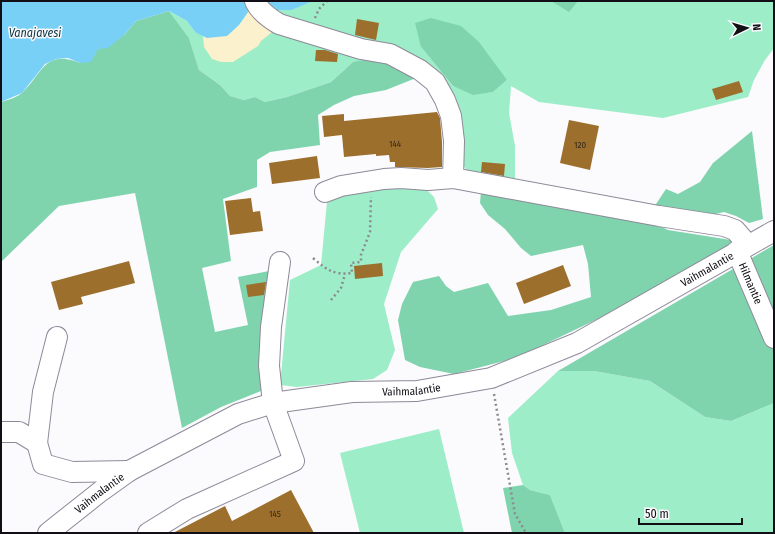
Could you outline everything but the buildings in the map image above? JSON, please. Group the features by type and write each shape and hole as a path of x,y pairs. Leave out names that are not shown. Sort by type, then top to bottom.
{"street":[{"path":"255,1 268,18 289,28 361,49 390,54 420,70 435,82 445,100 451,116 454,141 453,178"},
{"name":"Hilmantie","path":"325,192 341,186 369,181 401,178 428,180 453,178 659,216 724,226 735,230 743,248 774,338"},
{"name":"Vaihmalantie","path":"48,533 129,471 238,414 273,402 352,392 417,391 491,378 577,343 774,231"},
{"path":"148,533 187,509 294,461 273,402 269,366 271,327 280,262"},
{"path":"57,337 43,392 37,443 43,464 72,472 129,471"},
{"path":"1,432 19,432 37,443"}],"path":[{"path":"311,34 315,16 319,9 327,1"},
{"path":"313,258 332,272 345,274 352,273 351,263 362,262 361,255 368,240 371,214 369,181"},
{"path":"331,300 341,288 345,274"},
{"path":"491,378 515,514 526,533"}],"green space":[{"path":"248,1 267,1 277,10 292,10 310,1 774,1 774,48 765,60 754,80 748,97 663,118 539,102 511,86 509,113 515,146 515,182 473,177 459,161 457,121 421,76 353,62 331,82 287,97 265,102 255,97 244,100 230,96 220,85 199,70 189,38 169,11 187,21 195,32 216,36 227,36 239,25 245,5","holes":["421,47 507,80 493,92 474,94 453,86"]},
{"path":"551,1 578,1 569,12"},
{"path":"169,11 189,38 199,70 220,85 230,96 244,100 255,97 265,102 287,97 331,82 353,62 375,58 421,76 386,90 354,96 334,105 318,115 320,145 270,152 257,160 257,187 223,199 231,261 202,268 215,332 248,325 238,277 269,271 271,284 270,315 261,391 221,407 182,428 135,193 59,206 1,262 1,102 21,94 41,70 52,61 68,59 80,63 98,49 124,35 136,21"},
{"path":"431,18 461,26 479,42 507,80 493,92 473,95 453,86 421,47 415,23"},
{"path":"752,131 763,219 749,223 724,212 712,215 654,207 666,189 678,194 700,182 713,163"},
{"path":"422,185 434,197 438,209 401,252 384,304 395,350 387,370 373,379 297,387 280,385 290,280 321,265 327,202 343,193"},
{"path":"481,191 564,209 635,216 648,220 668,230 737,241 606,315 516,358 454,374 420,367 405,360 398,320 402,304 413,282 439,276 446,286 454,292 488,283 508,316 551,310 591,297 588,264 583,245 531,256 521,248 505,229 488,215 480,203"},
{"path":"774,245 774,403 731,421 705,417 650,381 594,371 558,371"},
{"path":"558,371 594,371 650,381 705,417 731,421 774,403 774,533 565,533 550,495 530,490 523,485 512,453 508,418"},
{"path":"439,429 464,533 360,533 340,453"},
{"path":"523,485 530,490 550,495 565,533 512,533 503,488"}],"sand":[{"path":"248,12 254,13 271,29 271,33 261,41 258,46 233,62 221,62 212,59 204,47 203,36 216,36 231,30 242,21"}],"water":[{"name":"Vanajavesi","path":"1,1 248,1 245,5 248,12 239,25 227,36 207,38 195,32 187,21 169,11 136,21 124,35 108,48 98,49 91,62 80,63 68,58 56,59 45,64 22,93 1,102"},
{"path":"267,1 310,2 292,10 277,10"}]}
